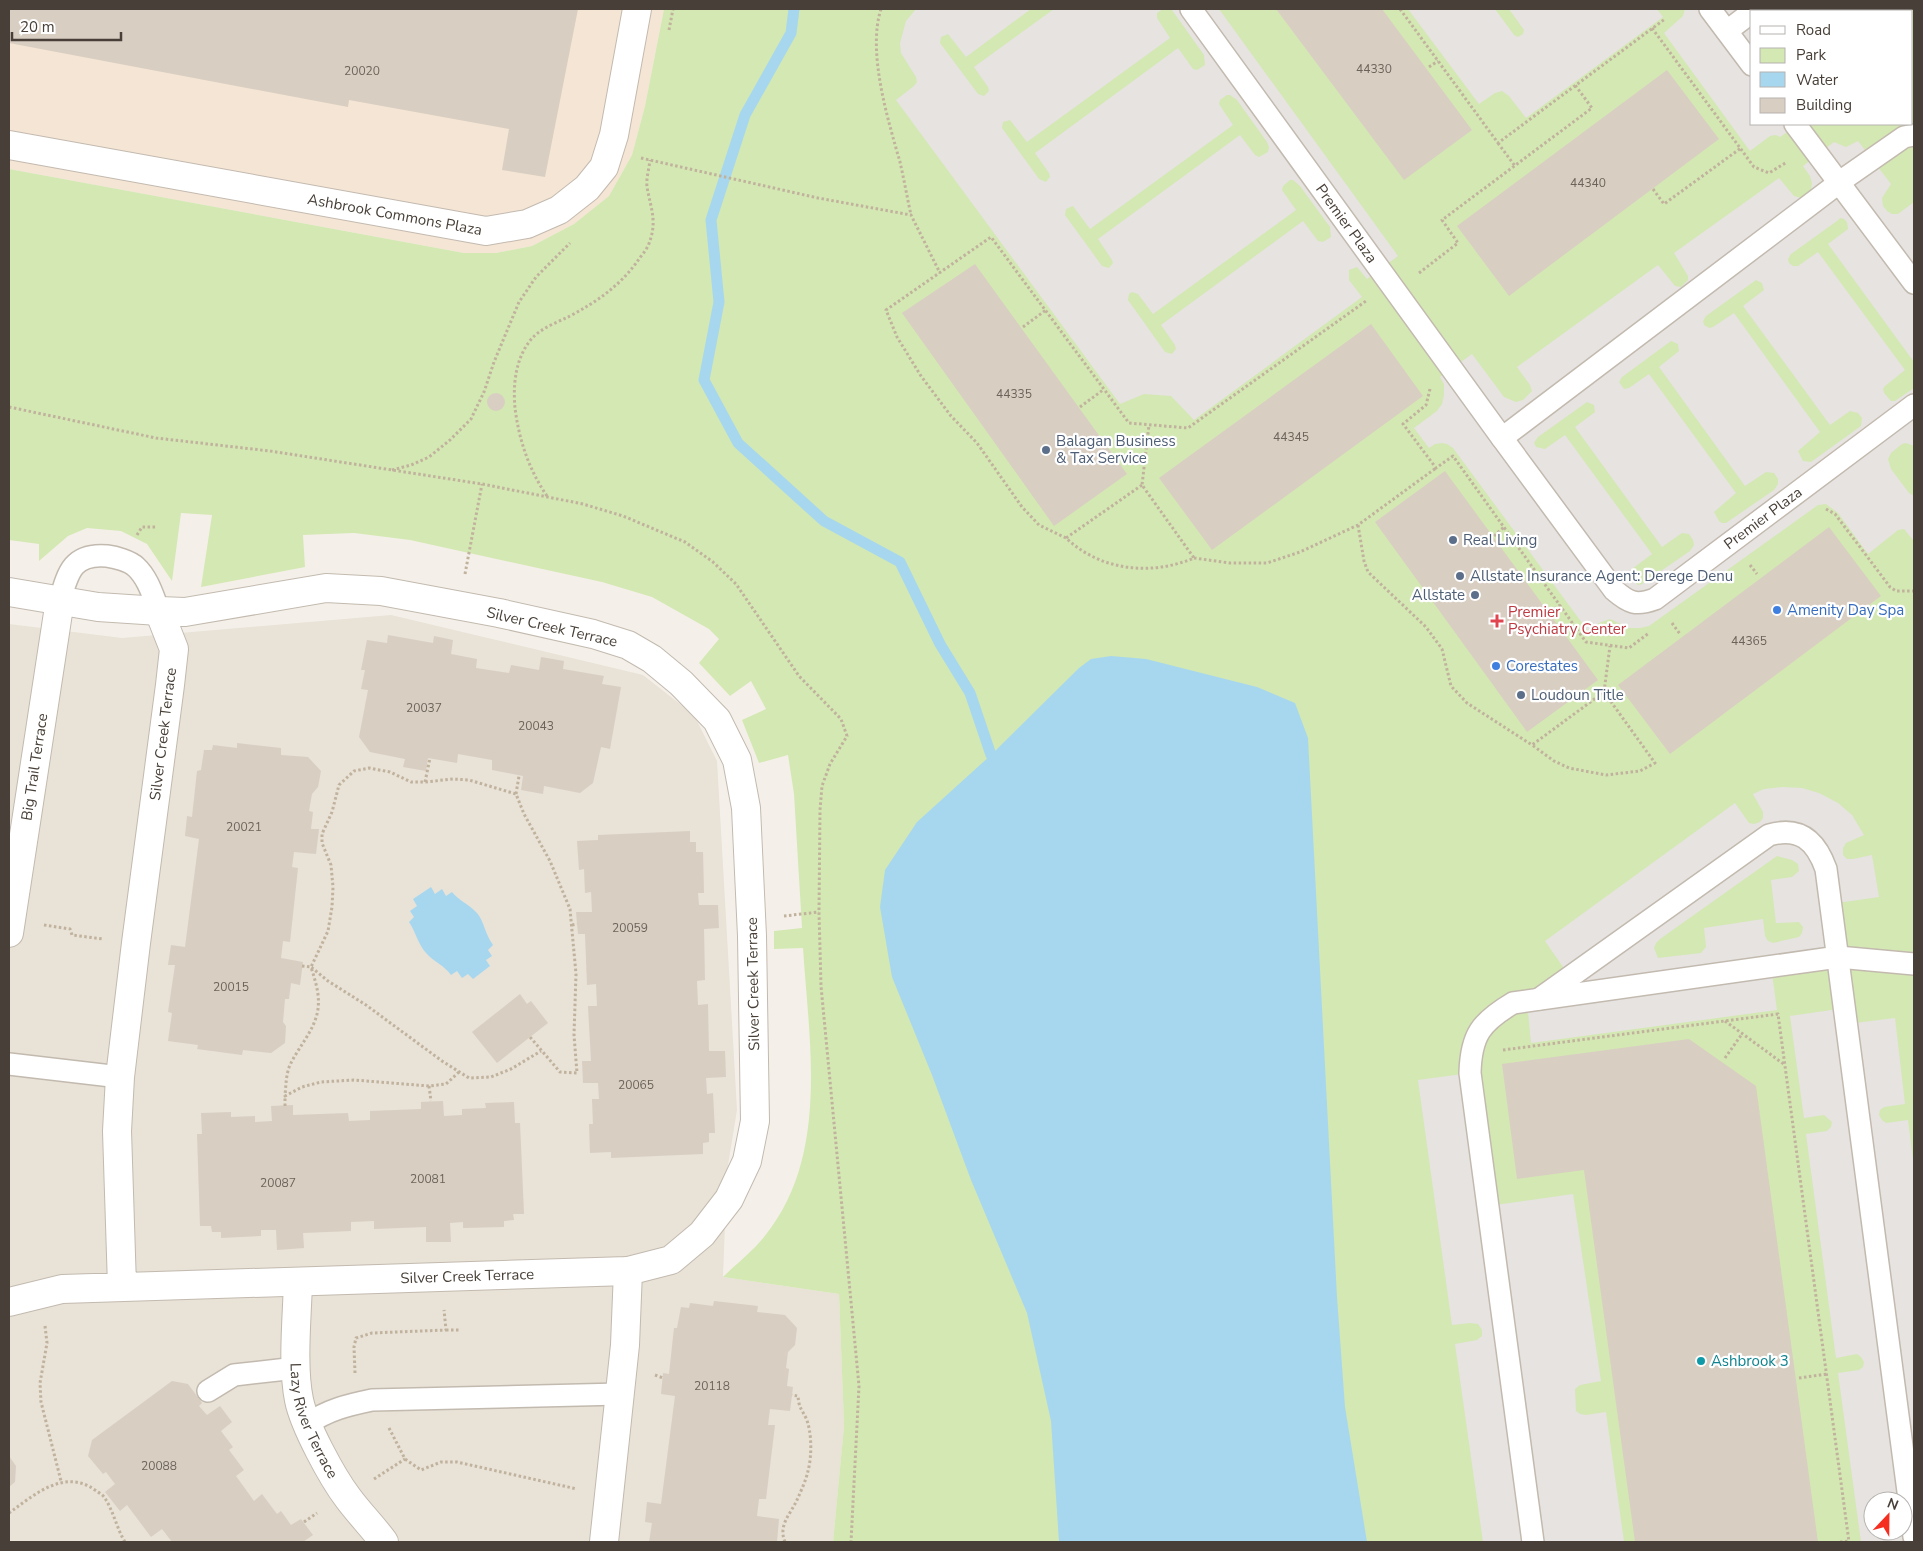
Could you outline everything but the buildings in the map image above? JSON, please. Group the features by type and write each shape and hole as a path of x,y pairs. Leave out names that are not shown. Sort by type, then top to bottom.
{"street":[{"name":"Ashbrook Commons Plaza","path":"9,145 486,231 527,224 559,210 587,188 604,167 614,135 637,9"},
{"name":"Silver Creek Terrace","path":"9,1302 62,1289 628,1271 671,1260 702,1234 729,1199 747,1161 755,1121 752,936 746,808 737,760 717,720 682,683 652,660 628,645 593,634 459,605 381,591 326,588 193,610 159,611 174,649 120,1077 118,1131 122,1286"},
{"path":"9,592 98,607 159,611"},
{"name":"Big Trail Terrace","path":"10,927 60,600"},
{"path":"604,1542 625,1345 628,1271"},
{"name":"Lazy River Terrace","path":"298,1282 296,1368 298,1398 308,1424 347,1497 384,1542"}],"lane":[{"name":"Premier Plaza","path":"1190,9 1614,590 1629,601 1644,603 1655,599 1914,405"},
{"path":"1710,9 1750,62"},
{"path":"1727,31 1750,14"},
{"path":"1796,125 1914,283"},
{"path":"1502,438 1839,183 1904,138 1914,135"},
{"path":"60,600 66,576 77,562 93,555 114,557 135,566 149,586 159,611"},
{"path":"1539,999 1769,835 1783,831 1797,833 1820,852 1826,869 1914,1537"},
{"path":"1533,1542 1470,1073 1470,1055 1477,1036 1491,1016 1513,1003 1838,957 1914,964"},
{"path":"9,1064 120,1077"},
{"path":"208,1391 234,1375 296,1368"},
{"path":"308,1424 320,1415 344,1406 372,1400 620,1394"}],"path":[{"path":"668,37 673,9"},
{"path":"881,9 876,39 878,66 888,123 900,164 911,214 940,273"},
{"path":"1400,9 1515,166"},
{"path":"1498,143 1665,19"},
{"path":"1652,28 1754,166 1769,173 1780,168 1811,145"},
{"path":"1430,67 1438,61"},
{"path":"1575,85 1592,108 1442,220 1458,243 1382,303 1376,294 1188,428 1128,423 991,237 886,310 897,337 926,384 951,416 978,443 1022,507 1039,525 1066,538 1089,555 1105,562 1125,568 1162,568 1194,558 1230,563 1267,563 1300,552 1358,525 1453,456 1586,642 1629,648 1652,630"},
{"path":"1653,189 1664,204 1741,148"},
{"path":"638,166 644,150"},
{"path":"641,158 818,198 911,214"},
{"path":"547,496 535,479 524,452 516,416 514,392 518,364 529,342 543,329 610,292 627,274 647,247 654,218 647,185 650,160"},
{"path":"388,471 411,465 429,457 450,440 470,419 484,392 494,362 519,302 536,277 577,237"},
{"path":"1023,327 1046,310"},
{"path":"1431,381 1426,404 1403,424 1436,468"},
{"path":"1080,407 1103,390"},
{"path":"9,407 156,438 270,451 388,471 482,484 583,504 623,516 685,542 713,562 736,584 800,676 841,719 847,736 830,764 822,786 819,912 821,986 859,1386 851,1542"},
{"path":"1149,426 1142,485 1194,558"},
{"path":"459,605 482,484"},
{"path":"1066,538 1142,485"},
{"path":"1819,508 1827,509 1835,514 1890,587 1896,591 1914,591"},
{"path":"1358,525 1364,561 1368,572 1426,627 1437,642 1442,649 1451,686 1468,703 1554,761 1569,768 1606,775 1640,771 1655,763 1604,692 1610,646"},
{"path":"134,542 142,527 156,527"},
{"path":"1494,536 1504,527"},
{"path":"1747,560 1757,574"},
{"path":"1550,612 1560,605"},
{"path":"1668,618 1680,634"},
{"path":"1532,745 1604,692"},
{"path":"425,782 430,758"},
{"path":"285,1106 286,1083 290,1066 312,1027 318,1008 317,986 311,966 328,931 334,887 331,865 322,844 322,834 332,812 339,785 354,771 369,768 390,772 411,782 425,782 437,779 469,780 516,794"},
{"path":"519,776 516,794 524,814 550,862 570,909 576,974 574,1035 577,1073 560,1072 530,1038"},
{"path":"572,925 577,924"},
{"path":"10,927 70,929 72,935 136,943"},
{"path":"302,966 311,966 328,981 366,1005 415,1042 469,1078 491,1077 511,1069 541,1050"},
{"path":"1495,1051 1778,1014 1849,1541 1840,1542"},
{"path":"1724,1021 1785,1065"},
{"path":"1725,1058 1742,1034"},
{"path":"285,1096 302,1087 321,1082 354,1080 429,1086 446,1084 459,1072"},
{"path":"429,1086 431,1101"},
{"path":"39,1294 47,1343 40,1383 41,1402 61,1481"},
{"path":"446,1330 460,1330"},
{"path":"1799,1378 1827,1374"},
{"path":"785,1542 780,1531 797,1500 808,1471 810,1448 806,1418 799,1407 798,1396 792,1395"},
{"path":"9,1513 35,1495 61,1481 72,1481 88,1485 107,1497 124,1542"}],"shaded area":[{"path":"9,9 664,9 645,106 632,155 609,196 574,224 532,246 496,253 464,253 9,169"},
{"path":"916,9 1031,9 966,57 948,34 941,37 940,43 978,94 984,96 989,91 988,87 974,67 1054,9 1163,9 1157,13 1157,18 1170,38 1027,142 1010,120 1003,122 1002,128 1039,179 1046,182 1050,177 1049,173 1035,153 1178,48 1193,69 1197,70 1205,65 1204,55 1172,10 1168,9 1219,9 1398,256 1367,279 1357,267 1349,270 1349,280 1362,297 1194,420 1171,396 1144,394 1120,404 896,100 917,82 916,77 901,53 900,43 906,21","holes":["1227,95 1237,100 1267,142 1268,152 1259,157 1255,155 1240,135 1098,239 1113,263 1109,268 1102,266 1065,215 1066,209 1073,206 1090,229 1233,125 1219,104 1220,100","1290,180 1293,180 1300,186 1330,227 1331,237 1323,242 1318,241 1303,221 1161,325 1176,349 1172,354 1165,352 1128,300 1129,294 1132,292 1138,294 1153,314 1296,210 1282,190 1283,186"]},
{"path":"1408,9 1495,9 1514,35 1518,37 1523,34 1524,30 1509,9 1657,9 1663,17 1526,118 1509,96 1502,91 1495,93 1479,104"},
{"path":"1685,9 1848,9 1750,10 1750,125 1798,125 1780,137 1776,135 1770,136 1750,151 1664,33 1683,16"},
{"path":"1858,141 1891,184 1882,198 1883,206 1887,211 1892,214 1898,214 1914,202 1914,362 1828,244 1848,229 1847,222 1844,219 1840,218 1791,254 1788,259 1789,263 1793,266 1798,266 1818,252 1905,370 1885,386 1883,389 1884,393 1891,401 1895,401 1914,388 1914,446 1906,443 1902,444 1891,453 1888,459 1891,469 1909,493 1914,496 1914,541 1904,529 1898,530 1868,554 1838,513 1826,504 1818,505 1649,626 1629,628 1610,619 1599,623 1588,631 1453,448 1442,443 1435,444 1429,448 1414,428 1437,411 1442,404 1444,384 1440,377 1472,354 1504,397 1516,402 1523,400 1532,391 1517,367 1658,265 1675,286 1681,287 1688,280 1688,276 1674,253 1779,178 1794,196 1801,198 1811,190 1812,183 1810,176 1803,166 1834,142 1846,147","holes":["1756,280 1762,283 1764,290 1743,306 1830,425 1850,411 1858,413 1862,418 1861,426 1811,462 1803,461 1798,451 1820,432 1734,313 1713,327 1709,328 1704,325 1703,321 1706,316","1671,341 1678,344 1679,351 1659,367 1745,486 1766,472 1774,473 1778,479 1778,484 1774,490 1726,523 1719,521 1714,512 1736,493 1649,374 1629,388 1624,389 1619,382 1622,377","1587,402 1594,405 1595,412 1575,427 1662,547 1682,533 1689,534 1693,540 1694,545 1690,551 1638,585 1630,573 1632,569 1652,554 1565,435 1545,449 1536,447 1534,443 1538,437"]},
{"path":"391,615 643,675 694,715 717,761 737,1110 727,1171 723,1277 839,1294 844,1426 833,1542 9,1542 9,624 122,638"},
{"path":"1782,787 1802,788 1819,793 1838,803 1852,815 1864,835 1846,843 1843,848 1843,855 1847,859 1853,859 1872,855 1879,897 1830,904 1838,957 1771,966 1777,1010 1531,1043 1527,1001 1570,977 1545,941 1735,803 1749,823 1760,822 1763,818 1763,812 1753,794 1764,789","holes":["1777,856 1792,860 1798,864 1799,871 1792,877 1771,880 1776,923 1799,922 1803,927 1799,937 1773,943 1768,941 1765,936 1763,919 1704,928 1706,947 1701,953 1658,958 1654,948 1660,939"]},
{"path":"1845,1008 1847,1024 1895,1018 1905,1104 1884,1107 1880,1110 1879,1115 1886,1123 1908,1120 1914,1168 1914,1542 1861,1542 1838,1373 1859,1370 1863,1367 1864,1362 1857,1354 1836,1358 1806,1134 1827,1131 1831,1127 1832,1122 1824,1115 1804,1118 1790,1016"},
{"path":"1470,1073 1488,1206 1573,1194 1601,1381 1580,1385 1575,1389 1576,1411 1586,1415 1606,1412 1624,1542 1483,1542 1455,1344 1477,1340 1482,1336 1482,1330 1478,1324 1452,1325 1418,1080"}],"green space":[{"path":"664,9 1914,9 1914,1542 833,1542 844,1426 839,1294 723,1277 764,1237 785,1206 799,1171 807,1135 811,1060 803,948 774,949 774,931 802,928 794,794 788,755 759,763 742,720 766,709 751,681 730,696 699,663 719,639 709,629 652,597 602,582 410,540 354,533 303,535 305,567 201,587 212,515 181,513 172,581 147,544 121,531 87,528 68,536 39,561 39,544 9,540 9,169 464,253 496,253 532,246 574,224 609,196 632,155 645,106"}],"water":[{"path":"1111,656 1146,659 1257,687 1295,703 1308,738 1337,1297 1345,1407 1367,1542 1059,1542 1051,1421 1027,1313 971,1180 932,1075 892,977 880,907 885,870 917,822 991,755 1079,668 1091,659"},
{"path":"431,887 435,894 442,889 446,896 452,892 474,910 479,916 493,945 488,950 492,956 486,960 490,966 473,979 468,974 462,978 457,971 451,975 430,957 421,947 409,922 414,917 410,911 417,906 413,899"}],"waterway":[{"path":"794,9 791,33 745,115 711,220 719,302 704,380 738,443 824,521 900,562 940,644 970,693 991,755"}],"place":[{"name":"Balagan Business & Tax Service","path":"1046,450"},
{"name":"Real Living","path":"1453,540"},
{"name":"Allstate Insurance Agent: Derege Denu","path":"1460,576"},
{"name":"Allstate","path":"1475,595"},
{"name":"Amenity Day Spa","path":"1777,610"},
{"name":"Premier Psychiatry Center","path":"1497,621"},
{"name":"Corestates","path":"1496,666"},
{"name":"Loudoun Title","path":"1521,695"},
{"name":"Ashbrook 3","path":"1701,1361"}]}
